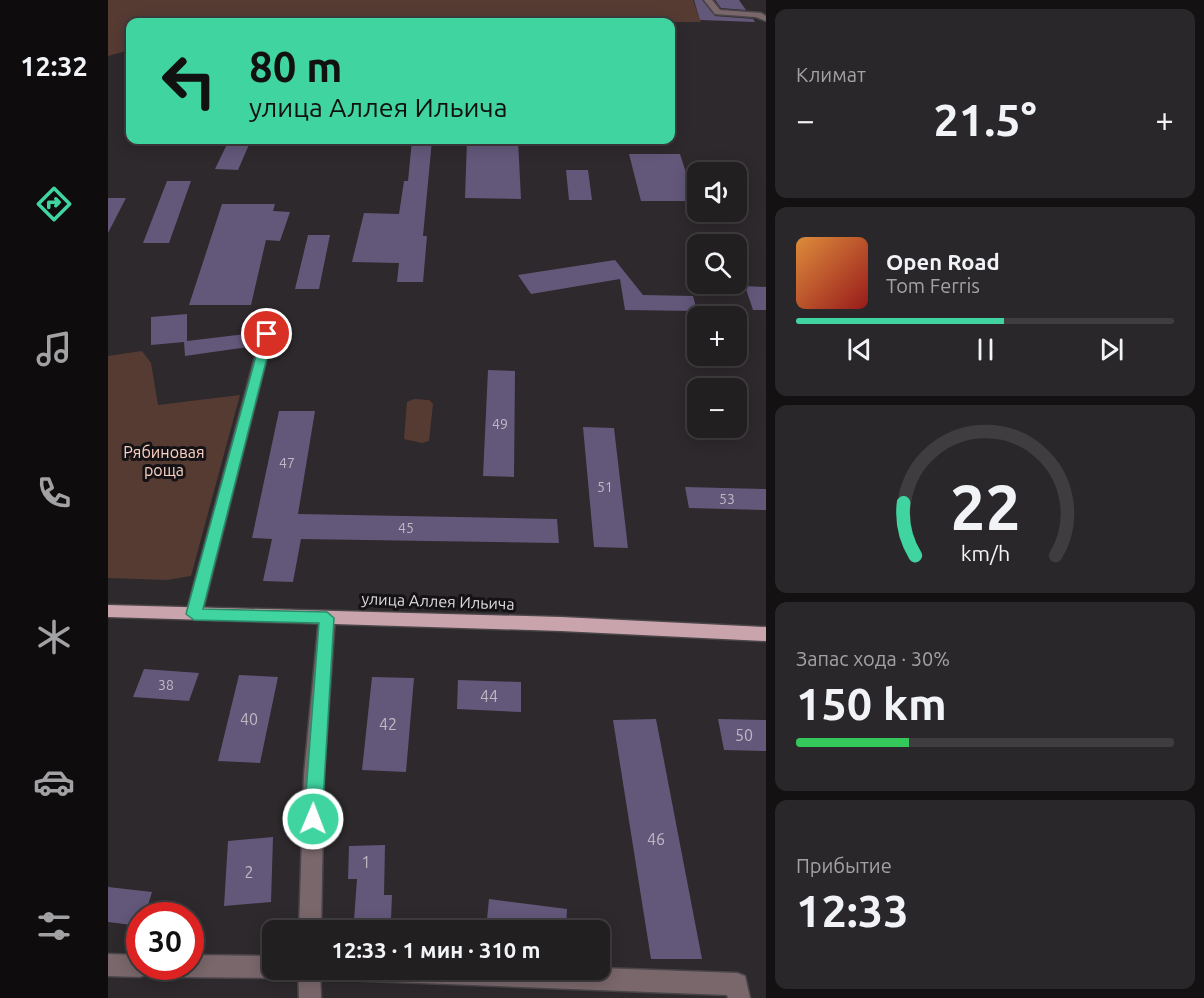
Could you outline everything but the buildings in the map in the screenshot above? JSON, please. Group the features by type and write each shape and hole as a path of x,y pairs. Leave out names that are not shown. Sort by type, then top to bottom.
{"main road":[{"name":"улица Аллея Ильича","path":"108,611 766,634"}],"street":[{"path":"708,0 718,12 758,15 766,19"},
{"path":"194,614 267,334"},
{"path":"310,920 314,774 327,618"},
{"path":"108,965 126,966"},
{"path":"204,966 262,967"},
{"path":"309,980 310,998"},
{"path":"541,980 738,991"}],"green space":[{"path":"108,0 693,0 701,22 675,22 675,18 126,18 126,51 108,56"},
{"name":"Рябиновая роща","path":"142,351 151,363 158,405 240,395 191,576 167,580 108,578 108,356"},
{"path":"414,399 429,400 433,404 429,441 422,443 404,439 407,402"}],"route":[{"path":"267,334 194,614 327,618 314,774 313,819"}]}
